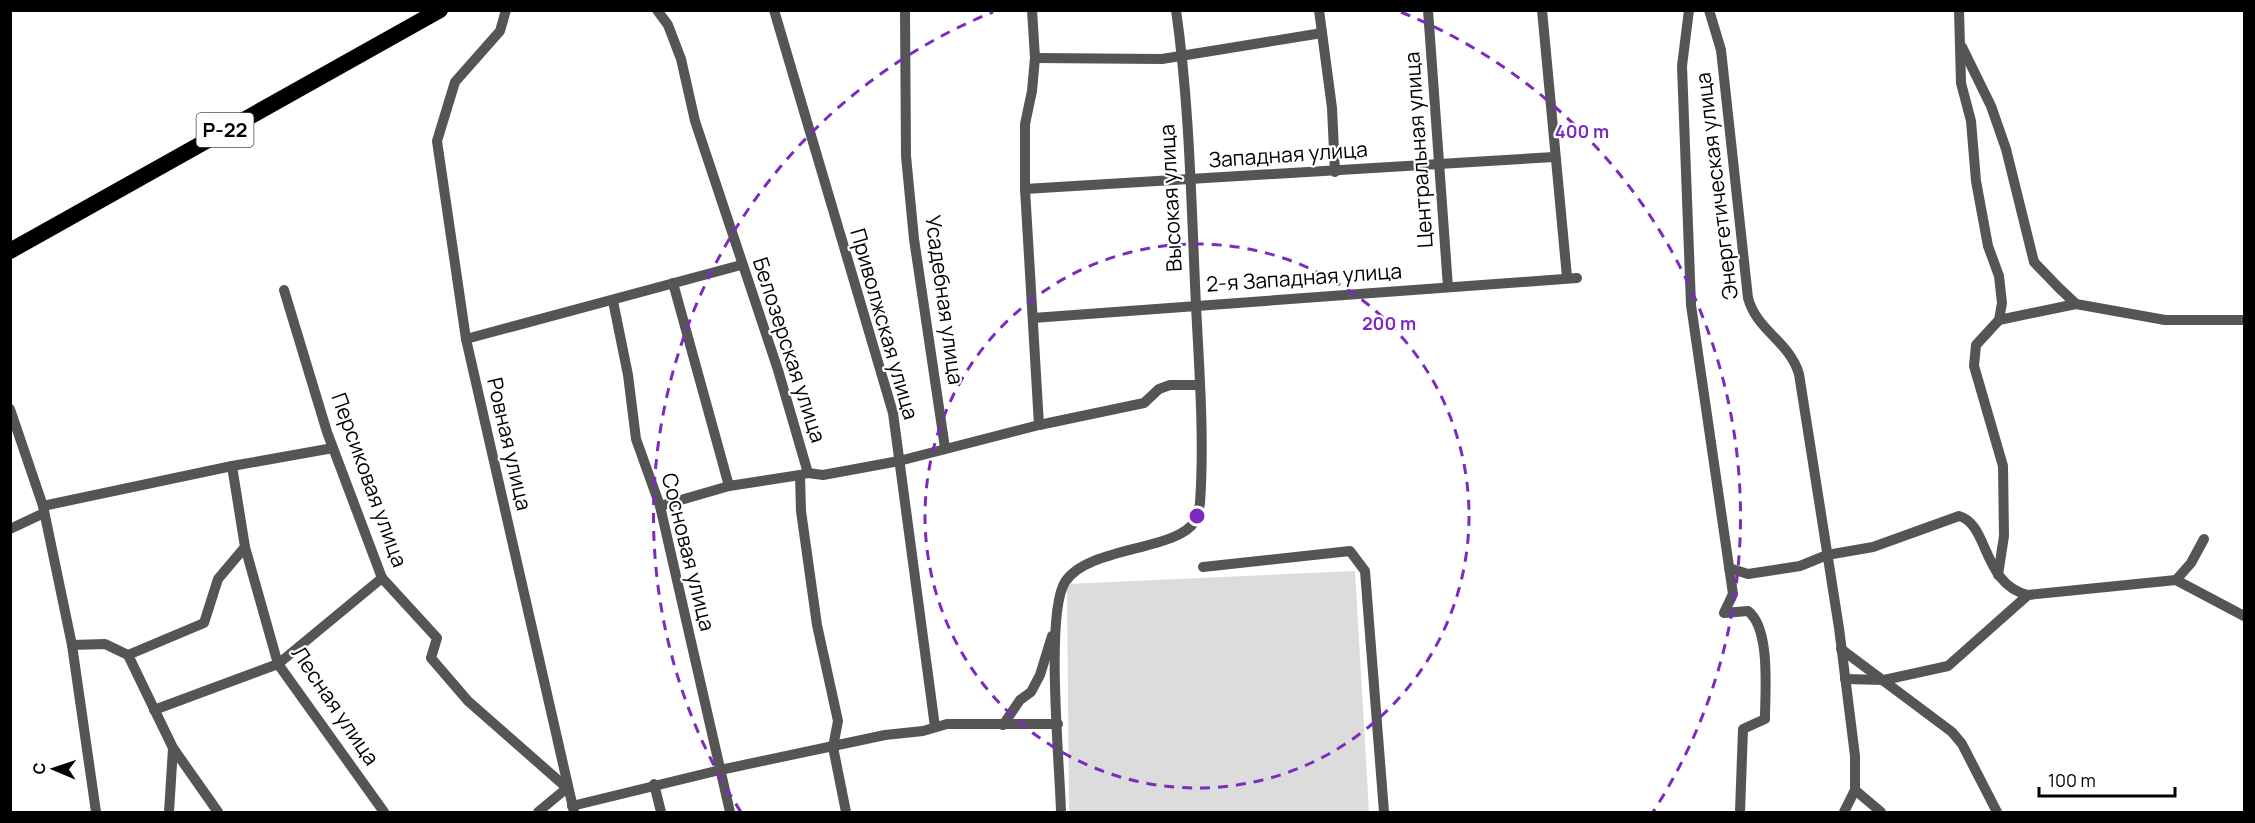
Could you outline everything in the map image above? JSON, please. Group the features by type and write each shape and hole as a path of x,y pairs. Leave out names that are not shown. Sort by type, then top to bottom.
{"highway":[{"name":"Р-22","path":"10,251 440,10"}],"street":[{"name":"Ровная улица","path":"506,10 500,31 454,82 437,141 466,339 573,809"},
{"name":"Белозерская улица","path":"657,10 668,25 681,59 695,121 741,265 778,370 804,474 801,511 817,625 838,721 833,747 846,813"},
{"name":"Приволжская улица","path":"774,10 893,413 935,727"},
{"name":"Усадебная улица","path":"905,10 906,156 914,239 945,448"},
{"path":"1032,10 1035,58 1032,91 1025,124 1025,189 1040,425"},
{"name":"Высокая улица","path":"1054,630 1065,582 1077,569 1102,558 1175,536 1195,522 1201,485 1200,385 1183,56 1176,10"},
{"path":"1319,10 1332,108 1335,172"},
{"name":"Центральная улица","path":"1428,10 1441,164 1448,287"},
{"path":"1542,10 1554,157"},
{"path":"1689,10 1682,66 1691,305 1733,594"},
{"name":"Энергетическая улица","path":"1709,10 1721,50 1748,298 1756,320 1795,362 1841,649 1855,756 1855,790"},
{"path":"1959,10 1961,83 1971,122 1976,181 1988,246 1999,276 2002,303 1999,321"},
{"path":"1035,58 1142,60 1183,56 1322,33"},
{"path":"1961,44 1991,106 2006,149 2034,262 2076,304"},
{"name":"Западная улица","path":"1025,189 1190,181 1554,157"},
{"name":"2-я Западная улица","path":"1033,318 1572,277 1554,157"},
{"path":"466,339 741,265"},
{"path":"673,283 729,486"},
{"name":"Персиковая улица","path":"284,290 333,448 382,578 437,638 431,658 468,701 567,788"},
{"name":"Сосновая улица","path":"613,301 628,375 636,439 660,506 730,813"},
{"path":"1998,575 2004,536 2004,466 1974,366 1976,345 1999,321 2076,304 2165,320 2244,320"},
{"path":"660,506 729,486 804,474 823,475 899,461 1040,425 1144,403 1159,389 1170,385 1200,385"},
{"path":"10,409 44,510 72,645 96,813"},
{"path":"10,529 44,510 232,466 333,448"},
{"name":"Лесная улица","path":"232,466 245,547 278,663 384,813"},
{"path":"1729,568 1748,574 1800,566 1827,555 1873,547 1959,516 1971,521 1998,575 2009,587 2028,595 2176,580 2244,616"},
{"path":"2176,580 2191,563 2204,539"},
{"path":"128,655 204,623 218,579 245,547"},
{"path":"1203,567 1350,550 1365,571 1384,813"},
{"path":"1740,813 1743,729 1765,719 1767,690 1759,623 1748,611 1724,613 1733,594 1748,574"},
{"path":"154,710 278,663 382,578"},
{"path":"1845,679 1884,680 1948,666 2028,595"},
{"path":"1054,630 1061,813"},
{"path":"1004,725 1020,700 1031,692 1040,675 1054,630"},
{"path":"72,645 105,644 128,655 173,748 218,813"},
{"path":"1841,649 1952,732 1962,744 1997,813"},
{"path":"573,809 654,784 947,724 1058,724"},
{"path":"169,813 173,748"},
{"path":"654,784 661,813"},
{"path":"538,813 567,788"},
{"path":"1844,813 1855,790 1881,813"}],"shaded area":[{"path":"1355,571 1369,812 1069,812 1067,584"}]}
